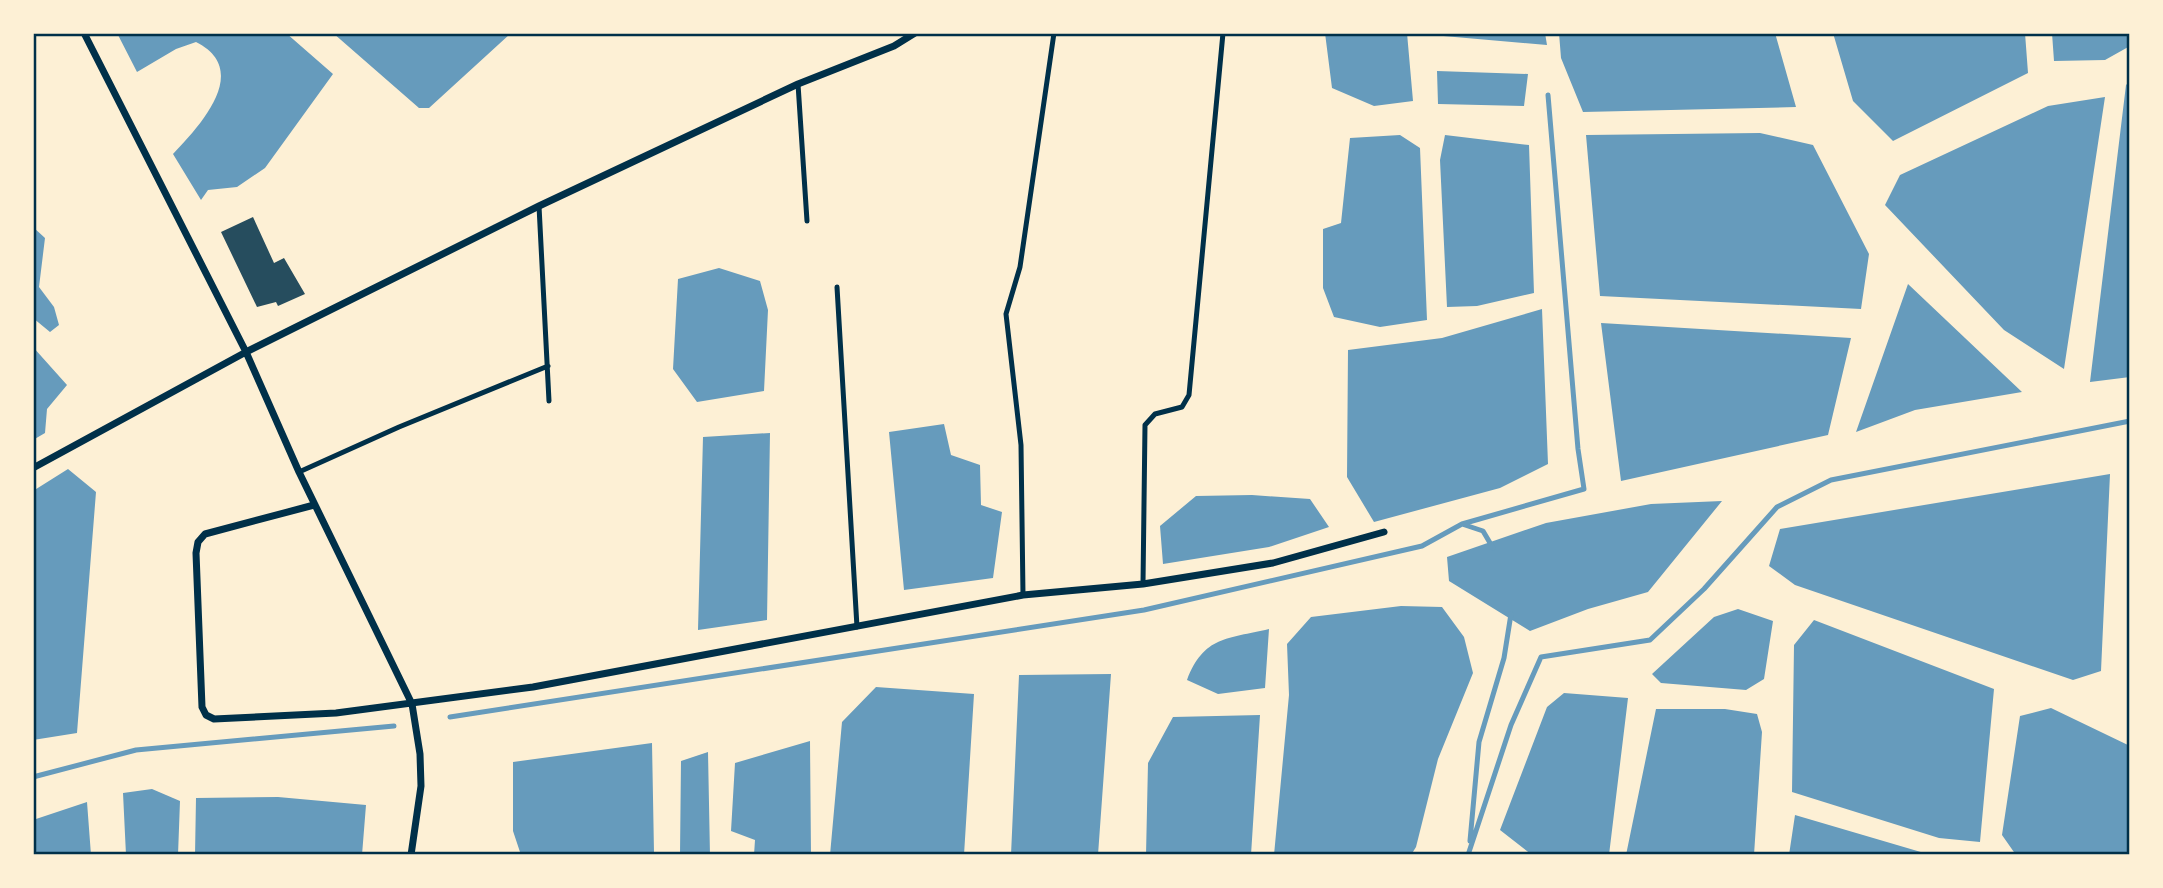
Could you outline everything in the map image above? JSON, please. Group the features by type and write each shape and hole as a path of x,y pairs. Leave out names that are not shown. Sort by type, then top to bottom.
{"street":[{"path":"84,33 246,352 314,505 412,704 420,754 421,786 411,855"},
{"path":"33,468 246,352 539,206 798,85 894,46 915,33"},
{"path":"314,505 205,534 198,542 196,553 202,694 206,715 214,719 336,713 533,687 1023,595 1143,584 1273,562 1384,532"}],"lane":[{"path":"1023,595 1021,445 1006,314 1020,267 1054,33"},
{"path":"1143,584 1145,425 1154,414 1182,407 1189,395 1223,33"},
{"path":"798,85 807,221"},
{"path":"539,206 549,401"},
{"path":"837,287 857,627"},
{"path":"299,472 548,366"}],"water":[{"path":"117,33 286,33 333,74 265,168 237,187 208,190 201,200 173,154 196,129 216,98 220,67 212,54 196,42 176,49 137,72"},
{"path":"333,33 511,33 429,108 419,108"},
{"path":"1325,33 1407,33 1413,101 1374,106 1332,88"},
{"path":"1545,33 1547,45 1432,35"},
{"path":"1559,33 1775,33 1796,107 1583,112 1561,58"},
{"path":"1833,33 2025,33 2028,73 1893,141 1853,101"},
{"path":"2052,33 2130,33 2130,46 2105,60 2054,61"},
{"path":"1437,71 1528,74 1524,106 1438,104"},
{"path":"2130,81 2130,377 2090,382 2126,85"},
{"path":"2105,97 2064,369 2004,330 1885,205 1900,175 2048,106"},
{"path":"1760,133 1813,145 1869,254 1861,309 1600,296 1586,135"},
{"path":"1400,135 1420,148 1427,320 1380,327 1334,317 1323,288 1323,229 1341,223 1350,138"},
{"path":"1445,135 1529,145 1534,293 1477,306 1447,307 1440,160"},
{"path":"33,227 45,238 39,287 54,307 59,325 50,332 33,318"},
{"path":"719,268 760,281 768,310 764,391 697,402 673,369 678,279"},
{"path":"1908,284 2022,392 1915,410 1856,432"},
{"path":"1542,309 1548,464 1500,488 1374,522 1347,477 1348,350 1442,338"},
{"path":"1601,323 1851,338 1828,435 1621,481"},
{"path":"33,347 67,385 47,409 45,433 33,440"},
{"path":"944,424 951,455 980,465 981,505 1002,512 993,578 904,590 889,432"},
{"path":"770,433 767,620 698,630 703,437"},
{"path":"68,469 96,492 77,733 33,740 33,491"},
{"path":"2110,474 2101,671 2073,680 1795,585 1769,566 1780,529"},
{"path":"1252,495 1310,499 1329,527 1269,547 1163,564 1160,526 1196,496"},
{"path":"1722,501 1648,592 1588,609 1530,631 1449,581 1447,557 1546,523 1651,504"},
{"path":"1401,606 1442,607 1464,637 1473,673 1438,759 1416,847 1411,855 1274,855 1289,695 1287,644 1311,617"},
{"path":"1738,609 1773,621 1764,679 1746,690 1661,683 1652,674 1714,617"},
{"path":"1814,620 1994,689 1980,842 1939,838 1792,792 1794,645"},
{"path":"1269,629 1265,688 1218,694 1187,680 1201,655 1209,647 1229,638"},
{"path":"1111,674 1098,855 1011,855 1019,675"},
{"path":"876,687 974,694 964,855 830,855 842,722"},
{"path":"1564,693 1628,698 1609,855 1532,855 1500,830 1547,707"},
{"path":"2051,708 2130,746 2130,855 2016,855 2002,835 2020,716"},
{"path":"1656,709 1725,709 1757,714 1762,732 1754,855 1626,855"},
{"path":"1260,715 1251,855 1146,855 1148,763 1173,717"},
{"path":"810,741 811,855 754,855 755,840 731,831 735,763"},
{"path":"652,743 654,852 649,855 521,855 513,831 513,762"},
{"path":"708,752 710,855 680,855 681,761"},
{"path":"152,789 180,801 178,855 126,855 123,793"},
{"path":"278,797 366,805 362,855 195,855 196,798"},
{"path":"87,802 91,855 33,855 33,820"},
{"path":"1795,815 1931,855 1789,855"}],"building":[{"path":"253,217 274,263 284,258 305,294 278,306 276,302 257,307 221,232"}],"waterway":[{"path":"450,717 1144,610 1422,546 1462,524 1584,489 1578,449 1548,95"},
{"path":"1469,852 1511,725 1541,657 1650,640 1704,589 1777,507 1831,480 2130,421"},
{"path":"1462,524 1483,531 1493,548"},
{"path":"1470,841 1479,742 1504,658 1511,614"},
{"path":"33,777 136,750 394,726"}]}
